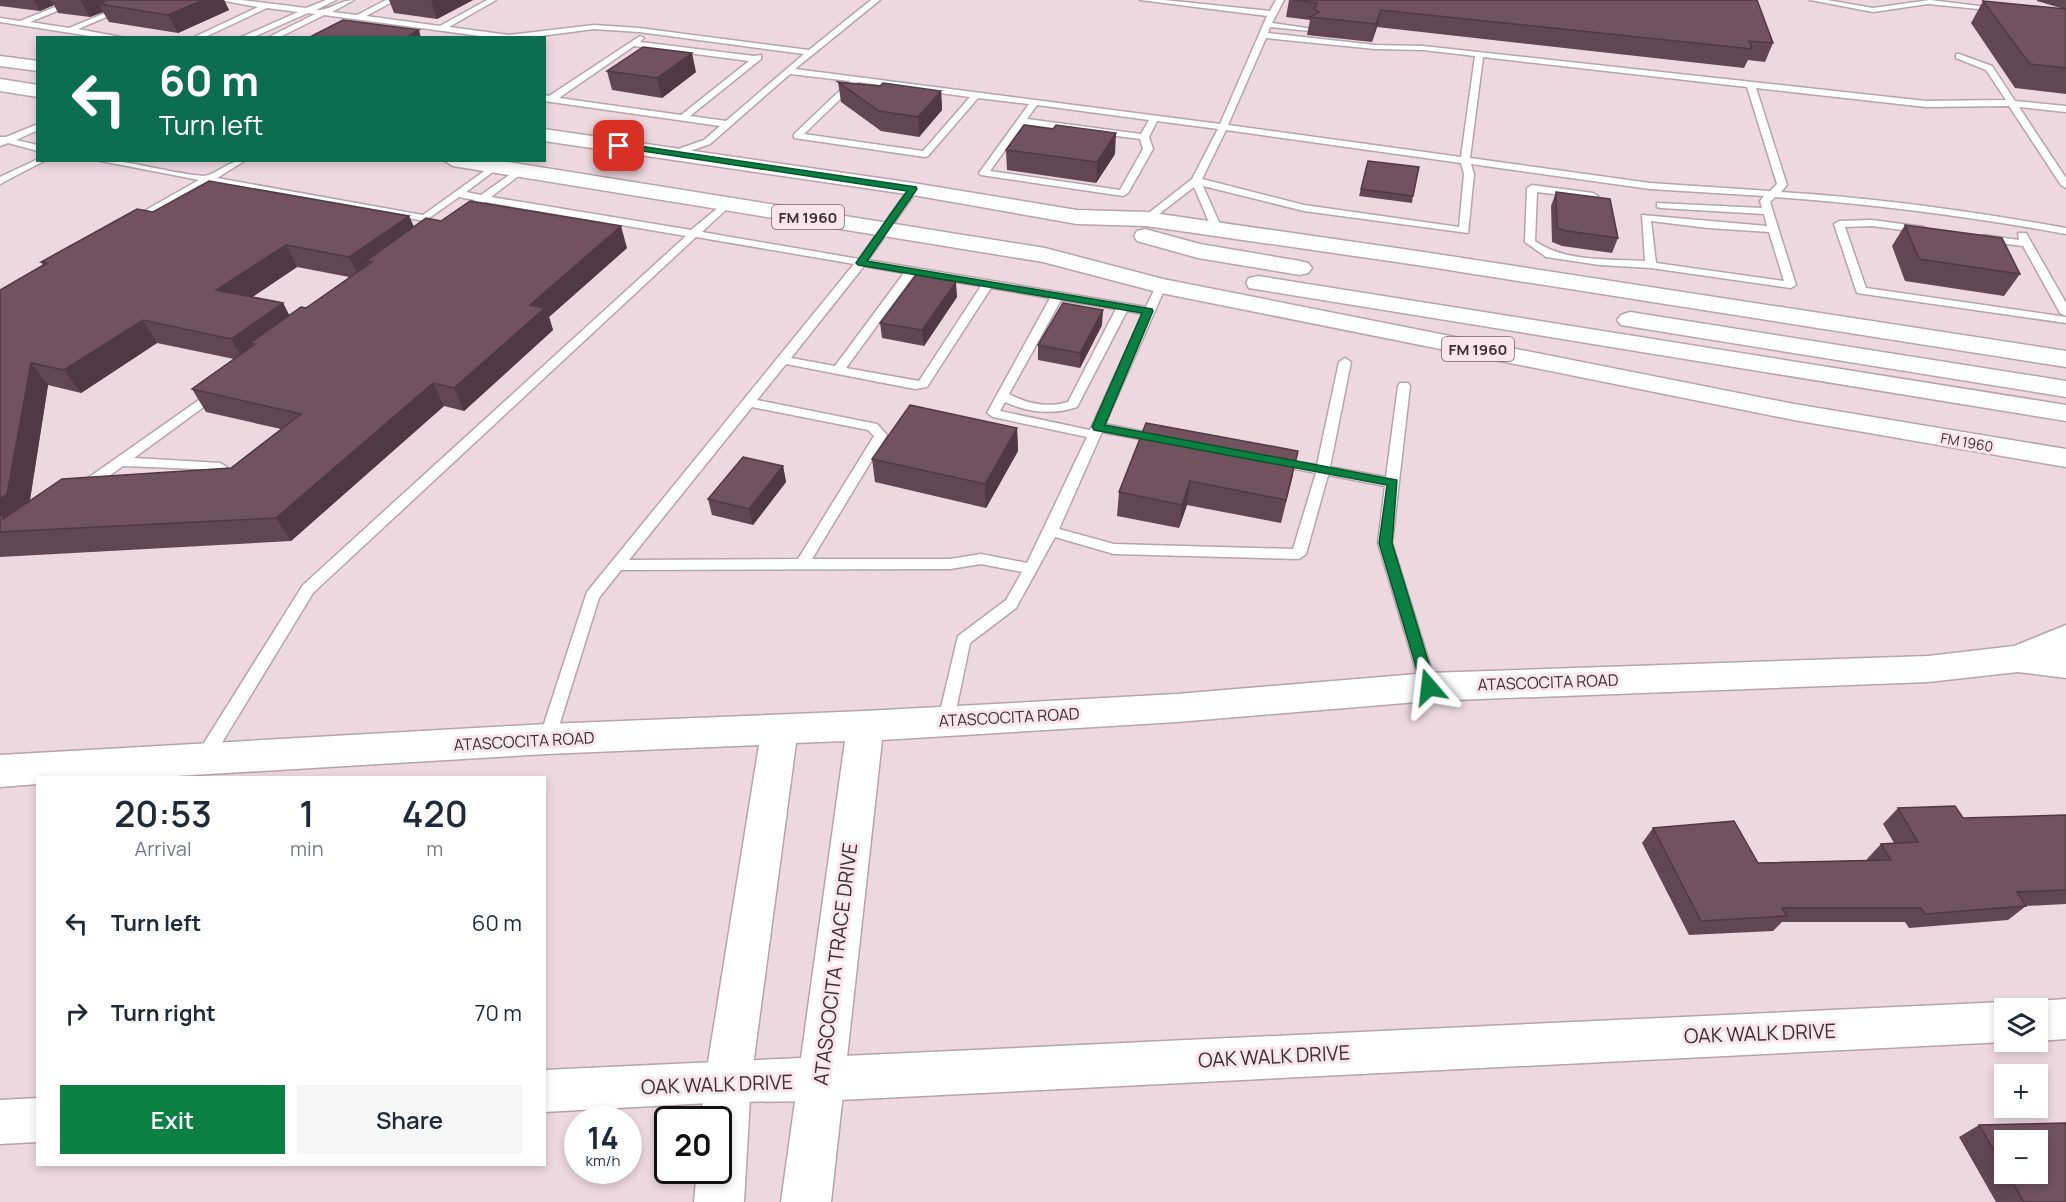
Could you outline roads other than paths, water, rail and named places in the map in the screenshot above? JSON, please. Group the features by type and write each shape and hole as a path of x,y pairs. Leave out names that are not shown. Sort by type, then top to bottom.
{"main road":[{"path":"0,61 36,66"},
{"path":"0,85 36,91"},
{"path":"546,135 673,154 709,151 1077,217 1198,251 2066,389"},
{"name":"FM 1960","path":"465,162 1046,255 1161,286 1794,412 2066,458"},
{"path":"1077,217 1146,219 1217,229 2066,359"},
{"path":"1046,255 1197,273 2066,413"},
{"path":"2001,448 2066,471"},
{"name":"ATASCOCITA ROAD","path":"2018,659 2066,638"},
{"name":"ATASCOCITA ROAD","path":"0,771 547,739 865,726 1177,708 1429,687 1928,669 2018,659 2066,665"},
{"name":"ATASCOCITA TRACE DRIVE","path":"806,1202 865,726"},
{"path":"718,1202 728,1081 780,729"}],"street":[{"path":"2048,1020 2066,1019"},
{"name":"OAK WALK DRIVE","path":"546,1091 728,1081 820,1080 1586,1040 1994,1022"},
{"path":"0,1122 36,1120"}],"lane":[{"path":"20,23 80,0"},
{"path":"69,30 142,0"},
{"path":"224,0 492,36"},
{"path":"247,36 332,0"},
{"path":"275,36 350,0"},
{"path":"342,25 392,0"},
{"path":"441,28 492,0"},
{"path":"709,151 727,124 876,0"},
{"path":"1144,0 1272,14"},
{"path":"1146,219 1196,181 1280,0"},
{"path":"1814,0 1873,10 1927,1 2008,10"},
{"path":"200,36 265,6"},
{"path":"0,21 109,36"},
{"path":"1268,25 1310,28"},
{"path":"517,36 594,27 811,53"},
{"path":"548,99 650,32"},
{"path":"1264,34 1375,47 1423,48 1926,104 2010,103 2066,109"},
{"path":"1384,38 1423,48"},
{"path":"633,43 755,59"},
{"path":"682,118 770,47"},
{"path":"1196,181 1304,208 1464,231 1468,174 1465,160 1479,54"},
{"path":"1959,56 1989,68 2010,103 2066,184"},
{"path":"788,71 1223,127 1650,186 1775,194 1872,224 1939,232"},
{"path":"857,79 797,136 925,154 976,95"},
{"path":"1593,196 1532,188 1530,242 1546,254 1600,262 1652,265 1791,285 1765,201 1782,185 1751,85"},
{"path":"548,99 727,124"},
{"path":"1035,102 984,173 1122,193 1148,149 1144,137 1154,118"},
{"path":"1022,120 1144,137"},
{"path":"2,140 36,128"},
{"path":"2,140 36,148"},
{"path":"0,181 38,162"},
{"path":"111,162 425,218 494,167"},
{"path":"120,229 239,162"},
{"path":"464,213 518,172"},
{"path":"1196,181 1217,229"},
{"path":"547,739 592,596 861,263 913,189"},
{"path":"458,194 1148,311"},
{"path":"203,759 308,589 725,205"},
{"path":"1661,205 1769,212"},
{"path":"1836,211 1955,211 2066,231"},
{"path":"1836,211 1861,291 2066,320"},
{"path":"1652,265 1646,217 1774,229"},
{"path":"2015,222 2066,313"},
{"path":"1972,237 2028,244"},
{"path":"838,371 910,271"},
{"path":"782,360 915,386 923,384 988,284"},
{"path":"946,720 963,640 1011,604 1031,569 1051,531 1161,286"},
{"path":"1057,296 993,410 995,415 1177,442"},
{"path":"1001,395 1020,404 1048,410 1062,409 1073,404 1123,307"},
{"path":"1051,531 1114,549 1299,554 1323,470 1345,362"},
{"path":"74,495 225,386"},
{"path":"1404,386 1386,543 1429,687"},
{"path":"748,402 872,427 881,435 803,563"},
{"path":"1256,457 1393,483"},
{"path":"120,462 220,467"},
{"path":"617,565 950,564 981,559 1031,569"}]}
